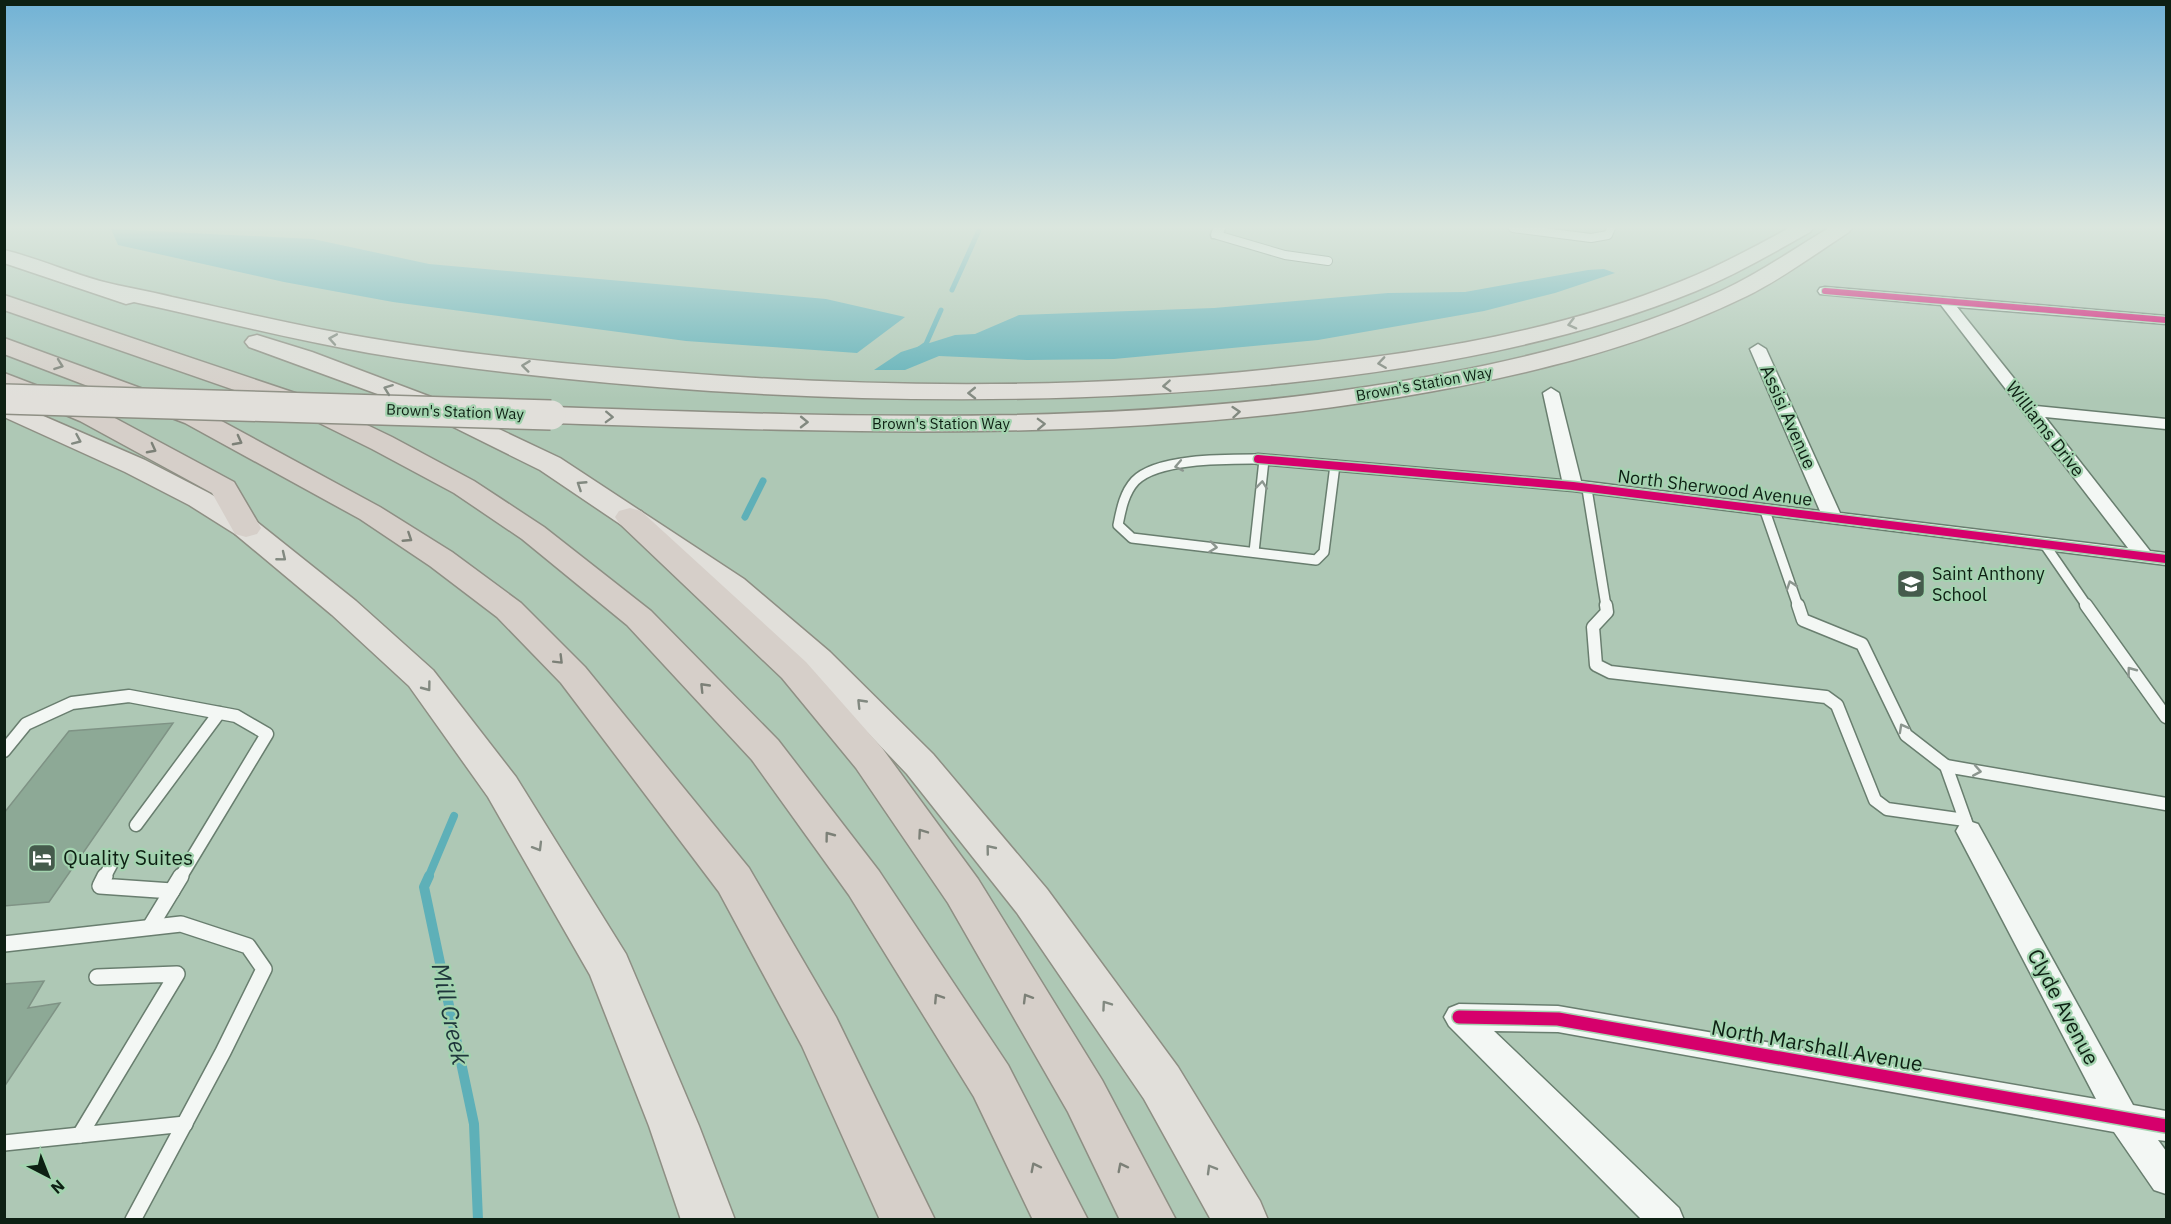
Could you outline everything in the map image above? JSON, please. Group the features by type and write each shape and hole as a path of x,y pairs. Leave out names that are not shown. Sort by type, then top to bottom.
{"highway":[{"path":"4,302 304,405 382,443 464,487 533,533 639,618 765,750 864,883 992,1081 1061,1220"},
{"path":"4,345 194,417 370,513 441,559 508,610 573,675 734,880 819,1032 908,1220"},
{"path":"4,380 89,415 224,488 246,528"},
{"path":"630,517 794,670 869,758 963,891 1085,1096 1149,1220"}],"main road":[{"path":"94,285 153,309 303,357 422,402 550,464 733,586 818,660 920,764 1032,901 1161,1083 1241,1220"},
{"name":"Brown's Station Way","path":"106,289 330,338 584,373 820,389 961,393 1076,391 1281,376 1425,357 1524,337 1625,310 1691,285"},
{"name":"Brown's Station Way","path":"4,399 884,424 1028,424 1168,417 1333,400 1511,368 1593,346 1655,326 1749,285"},
{"path":"4,408 135,466 199,499 246,528 344,608 421,678 502,787 610,969 674,1126 708,1220"}],"street":[{"path":"1825,291 2166,320"},
{"name":"Williams Drive","path":"1947,302 2144,556"},
{"name":"Assisi Avenue","path":"1758,349 1833,518"},
{"path":"1551,393 1580,488"},
{"path":"2032,411 2166,424"},
{"name":"North Sherwood Avenue","path":"1261,459 1580,488 2166,559"},
{"name":"Clyde Avenue","path":"1967,825 2122,1118 2166,1178"},
{"name":"North Marshall Avenue","path":"1667,1220 1459,1017 1558,1019 2166,1126"}],"lane":[{"path":"1254,552 1261,459 1224,459 1152,471 1136,479 1123,500 1118,525 1132,538 1316,560 1324,552 1335,465"},
{"path":"1580,488 1606,612 1593,627 1596,665 1610,672 1826,697 1837,705 1875,800 1887,809 1967,825"},
{"path":"1765,511 1803,620 1818,629 1850,637 1863,644 1906,735 1946,766 2166,804"},
{"path":"2044,545 2121,657 2166,717"},
{"path":"4,751 26,724 72,703 129,696 236,716 267,734 150,927"},
{"path":"136,825 219,713"},
{"path":"1946,766 1967,825"},
{"path":"112,863 100,886 172,891"},
{"path":"4,944 181,924 248,946 264,969 133,1220"},
{"path":"80,1135 177,974 97,977"},
{"path":"4,1143 184,1124"}],"water":[{"path":"301,285 669,285 826,299 905,317 857,353 686,341 393,302"},
{"path":"1503,285 1579,285 1484,311 1318,340 1114,359 1027,360 939,356 905,370 874,370 901,352 955,335 975,334 1019,315 1214,308 1388,293 1465,292"}],"building":[{"name":"Quality Suites","path":"173,723 49,902 4,906 4,813 69,731"},
{"path":"44,981 28,1008 60,1003 4,1087 4,984"}],"waterway":[{"name":"Mill Creek","path":"952,290 954,285"},
{"name":"Mill Creek","path":"919,349 926,344 941,310"},
{"name":"Mill Creek","path":"745,517 763,481"},
{"name":"Mill Creek","path":"428,878 454,816"},
{"name":"Mill Creek","path":"429,876 424,887 474,1124 478,1220"}],"cycle path":[{"path":"1825,291 2166,320"},
{"path":"1258,459 1573,486 2166,559"},
{"path":"1459,1017 1558,1019 2166,1126"}],"place":[{"name":"Saint Anthony School","path":"1911,584"},
{"name":"Quality Suites","path":"42,858"}]}
